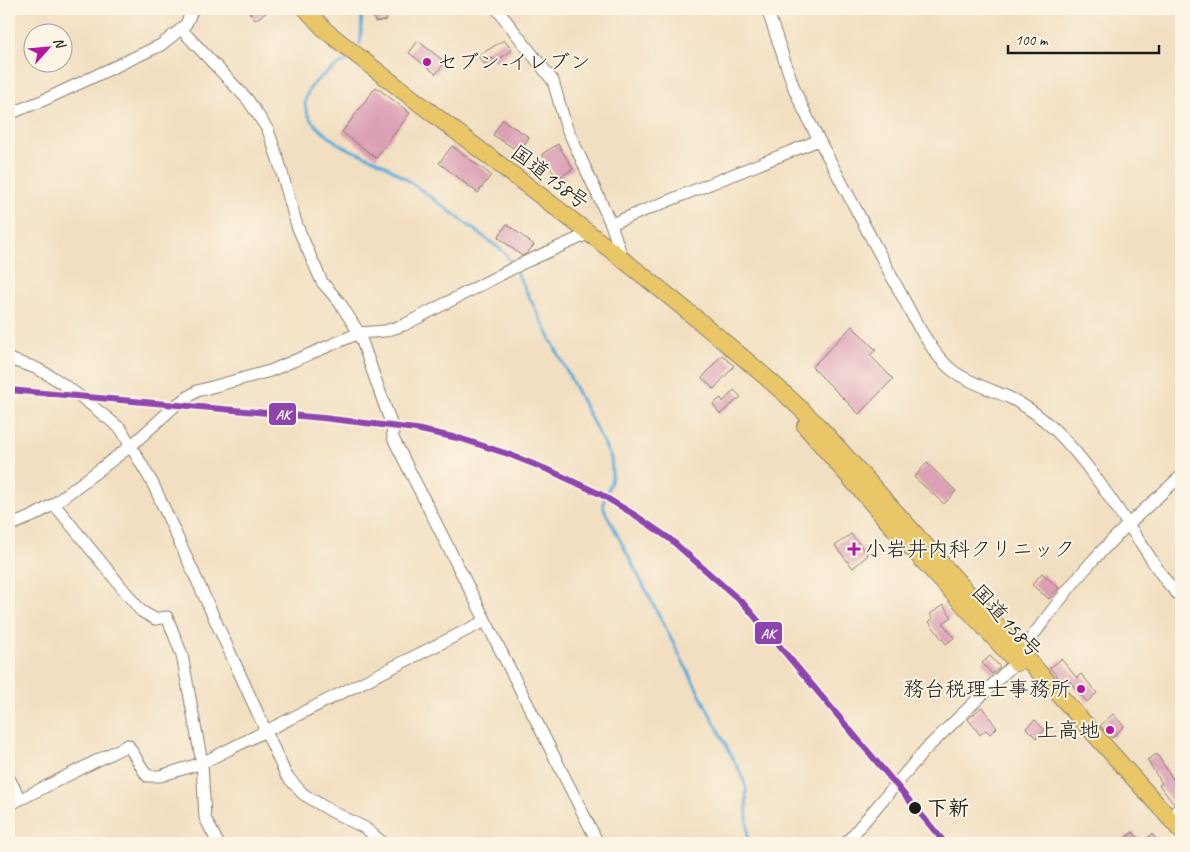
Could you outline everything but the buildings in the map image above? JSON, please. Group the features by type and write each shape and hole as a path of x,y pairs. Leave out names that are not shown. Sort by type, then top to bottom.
{"highway":[{"name":"国道158号","path":"306,9 326,31 622,257 769,380 818,442 902,538 1175,812 1181,831"},
{"name":"国道158号","path":"1018,656 1178,843"}],"street":[{"path":"9,114 44,100 161,45 186,24 193,9"},
{"path":"496,9 553,80 566,126 611,224 622,257"},
{"path":"768,9 795,91 918,326 932,348 954,372 986,389 1009,397 1040,417 1068,443 1128,524 1164,578 1181,597"},
{"path":"181,29 248,100 268,130 297,226 322,282 340,303 359,333 392,426 393,438 598,843"},
{"path":"611,224 819,140"},
{"path":"9,526 33,516 54,504 132,445 176,405 197,391 270,371 359,333 385,331 404,325 514,267 590,233"},
{"path":"9,359 36,368 54,378 81,396 121,429 154,484 286,775 303,794 365,828 382,843"},
{"path":"846,843 925,750 1018,656 1070,586 1128,524 1181,476"},
{"path":"54,504 141,611 155,619 167,617 182,655 202,764 205,818 218,843"},
{"path":"9,805 128,745 147,776 160,776 202,764 485,621"},
{"path":"9,778 20,799"}],"waterway":[{"path":"360,44 362,9"},
{"path":"349,59 321,76 310,88 305,103 311,120 320,130 340,145 383,164 414,185 504,252 513,265"},
{"path":"516,271 611,458 612,479 605,499 604,509 742,776 746,788 748,843"}],"transit line":[{"name":"AK","path":"9,390 323,418 416,429 462,439 508,454 551,471 600,494 670,539 744,604 945,843"}],"place":[{"name":"セブン-イレブン","path":"427,62"},
{"name":"小岩井内科クリニック","path":"854,549"},
{"name":"務台税理士事務所","path":"1081,689"},
{"name":"上高地","path":"1110,730"},
{"name":"下新","path":"915,808"}]}
